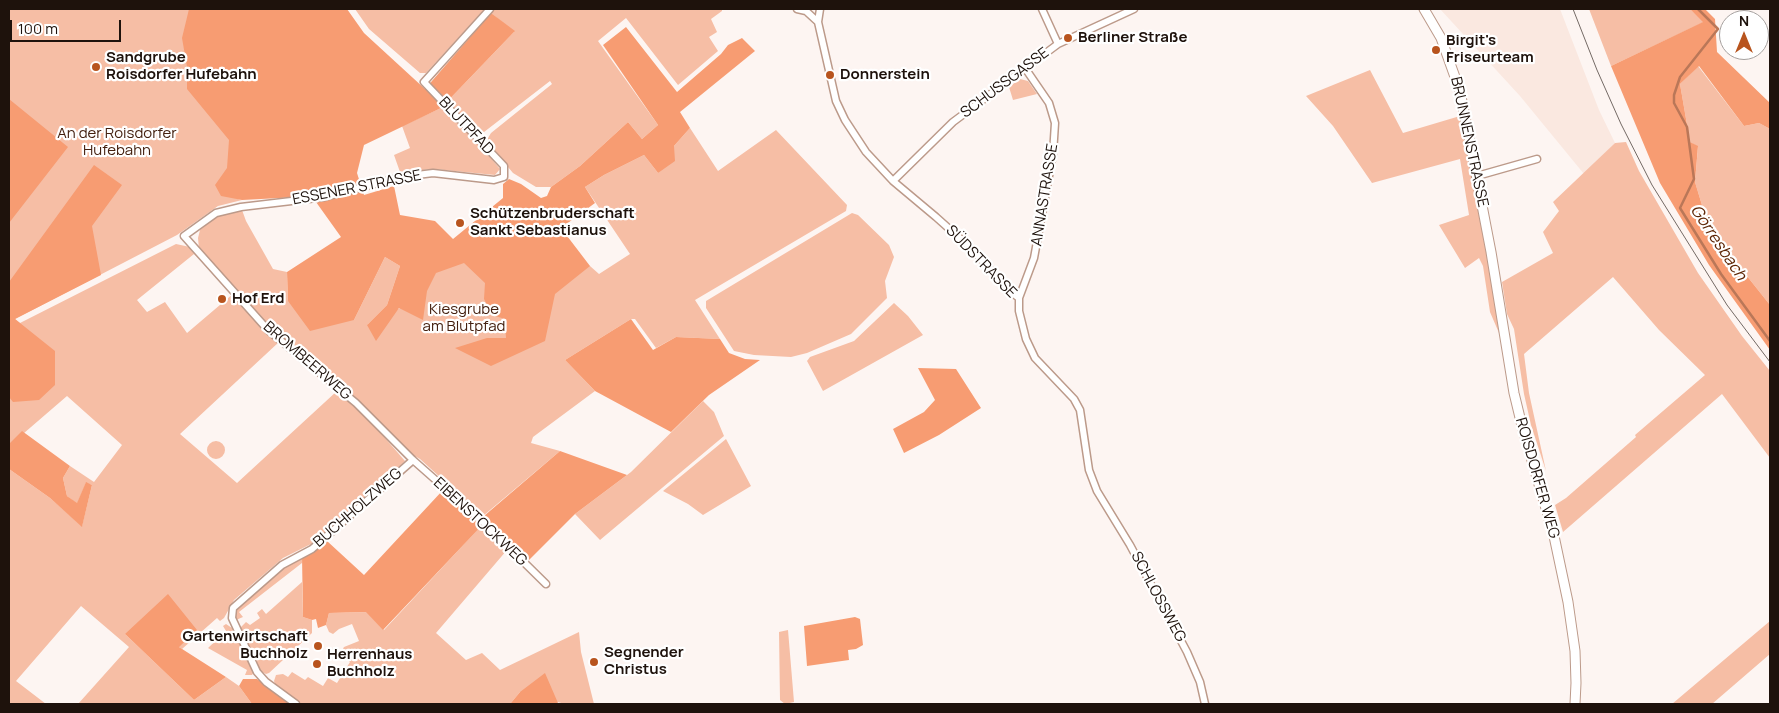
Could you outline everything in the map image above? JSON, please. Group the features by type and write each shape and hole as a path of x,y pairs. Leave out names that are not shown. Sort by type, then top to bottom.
{"street":[{"name":"BLUTPFAD","path":"490,9 424,82 504,166 505,172"},
{"path":"797,9 808,10 818,22"},
{"path":"820,9 818,22 836,101 845,120 866,152 893,181"},
{"path":"1042,9 1058,44"},
{"name":"SCHUSSGASSE","path":"893,181 953,122 1058,44 1134,9"},
{"name":"BRUNNENSTRASSE","path":"1424,9 1441,38 1460,91 1491,252"},
{"name":"ANNASTRASSE","path":"1019,298 1034,258 1053,154 1055,123 1050,103 1025,68"},
{"path":"1477,176 1537,159"},
{"name":"ESSENER STRASSE","path":"184,236 216,213 241,206 324,197 409,176 433,173 494,180 504,177 505,172"},
{"name":"SÜDSTRASSE","path":"893,181 967,245 1007,289 1019,298 1019,311 1026,339 1035,358 1074,399 1080,410 1089,470 1098,494"},
{"name":"BROMBEERWEG","path":"184,236 268,330 356,403 413,460"},
{"name":"ROISDORFER WEG","path":"1491,252 1514,393 1551,525 1568,602 1575,651 1575,704"},
{"name":"EIBENSTOCKWEG","path":"413,460 481,520 546,584"},
{"name":"BUCHHOLZWEG","path":"296,704 266,682 257,672 232,618 233,608 282,565 312,549 413,460"},
{"name":"SCHLOSSWEG","path":"1098,494 1130,545 1187,652 1200,682 1205,704"}],"shaded area":[{"path":"189,9 347,9 364,33 425,89 491,13 515,31 441,108 364,145 357,173 364,195 394,186 400,215 435,221 453,239 503,198 503,184 509,179 521,184 541,198 547,196 551,187 580,166 628,122 642,139 658,125 603,45 626,27 677,92 721,54 728,45 742,38 755,51 680,112 690,128 674,146 675,161 658,173 644,155 585,187 595,203 561,228 590,266 555,294 545,341 491,366 455,348 487,338 506,338 505,319 492,315 484,299 485,283 464,263 436,273 427,291 423,320 399,308 376,341 367,325 387,305 400,266 385,257 354,320 310,331 288,301 287,272 341,237 316,202 299,197 242,200 221,196 215,185 227,168 229,140 187,89 187,67 182,38"},
{"path":"1440,9 1560,9 1599,110 1615,143 1584,174 1520,96"},
{"path":"1690,9 1705,9 1715,19 1719,60 1725,60 1770,103 1770,129 1759,123 1744,126 1699,66 1680,84 1690,142 1698,146 1695,182 1717,255 1739,266 1770,305 1770,350 1709,265 1660,183 1611,66 1703,22"},
{"path":"9,99 68,147 9,223"},
{"path":"94,165 122,185 92,226 101,275 15,319 55,351 55,385 39,400 13,402 9,397 9,282"},
{"path":"631,319 653,350 676,337 720,339 729,353 745,359 760,360 709,395 671,432 595,391 565,360"},
{"path":"918,368 956,369 981,408 939,435 904,453 893,429 924,412 935,400"},
{"path":"22,431 70,466 63,478 67,496 77,503 86,482 92,485 82,527 50,498 9,469 9,444"},
{"path":"560,451 627,475 575,514 529,560 487,520 383,630 366,612 329,613 326,625 318,628 316,619 312,620 303,617 302,556 314,551 327,541 364,575 443,490 477,522"},
{"path":"168,594 197,630 179,647 226,677 194,700 125,634"},
{"path":"855,617 860,619 863,645 856,649 848,650 849,660 807,666 804,626"},
{"path":"545,673 558,703 565,704 510,704 520,692"},
{"path":"243,679 257,679 293,704 252,704 239,686"}],"green space":[{"path":"9,9 341,9 236,133 238,199 242,200 218,206 177,235 15,319 20,323 176,244 199,249 198,238 200,230 217,216 242,210 246,221 273,269 287,272 288,301 354,320 385,257 400,266 387,305 367,325 400,308 418,267 485,245 590,266 599,274 630,254 585,187 644,155 658,173 674,146 690,128 718,171 776,130 847,205 846,211 695,300 720,339 676,337 656,348 635,319 631,319 565,360 595,391 533,437 531,443 560,451 483,516 420,459 411,454 356,399 287,339 279,342 180,434 237,483 337,391 372,423 405,461 317,541 283,558 234,600 224,618 220,621 217,618 182,649 125,634 194,700 226,677 239,686 252,704 78,704 129,647 81,606 16,681 46,704 9,704 9,469 50,498 82,526 92,485 86,483 77,504 67,496 63,478 70,466 94,482 122,445 67,396 9,446","holes":["194,254 234,293 187,333 165,302 147,312 137,300"]},
{"path":"355,9 485,9 426,73 420,73 369,29"},
{"path":"495,9 722,9 722,11 711,19 717,32 709,37 718,51 678,85 626,18 598,41 658,125 642,139 628,122 580,166 551,187 536,187 513,173 488,143 491,133 552,84 550,81 475,139 500,169 495,175 434,169 400,172 394,155 410,148 402,126 441,108 514,32 491,13"},
{"path":"1589,9 1690,9 1704,22 1611,66"},
{"path":"1698,66 1744,126 1759,123 1770,129 1770,305 1739,266 1717,255 1695,182 1698,147 1690,142 1680,84"},
{"path":"1370,70 1403,133 1460,116 1496,304 1499,333 1490,312 1483,266 1479,258 1465,268 1439,225 1469,215 1460,159 1372,183 1333,126 1306,96"},
{"path":"1020,79 1028,81 1037,94 1013,100 1009,87"},
{"path":"1626,142 1639,171 1698,273 1742,336 1770,371 1770,458 1722,394 1563,532 1555,505 1566,498 1705,375 1659,330 1613,277 1524,354 1529,393 1546,471 1531,425 1514,329 1507,314 1502,282 1553,253 1543,232 1559,211 1553,202 1615,143"},
{"path":"852,213 858,215 889,245 894,257 885,281 887,298 851,334 807,353 791,357 754,355 734,351 706,308 706,301"},
{"path":"894,303 908,316 923,335 823,391 807,361 810,357 854,341"},
{"path":"703,401 714,412 724,436 600,540 575,514 631,472"},
{"path":"726,439 751,486 703,515 688,504 663,491"},
{"path":"216,441 222,444 225,450 222,456 216,459 210,456 207,450 210,444"},
{"path":"481,526 507,550 436,633 466,660 482,653 500,670 579,632 581,652 594,704 565,704 520,692 510,704 301,704 275,684 276,675 283,674 288,677 292,672 305,680 308,677 323,686 328,678 337,683 350,662 339,655 344,647 359,641 352,624 339,629 333,634 329,632 326,625 329,613 367,612 384,630"},
{"path":"302,556 302,563 239,612 243,617 236,620 238,606 287,565"},
{"path":"302,582 303,617 312,620 312,633 266,674 256,664 240,628 246,622 250,625 260,618 257,613 262,609 266,614"},
{"path":"1770,621 1770,654 1712,704 1672,704"},
{"path":"226,624 232,628 254,672 252,675 245,675 247,670 208,648 226,631 223,626"},
{"path":"788,630 794,702 785,704 780,700 779,632"}],"waterway":[{"name":"Görresbach","path":"1698,9 1718,29 1680,77 1674,95 1674,103 1687,127 1694,179 1680,208 1721,274 1770,341"}],"tram line":[{"path":"1573,9 1621,124 1652,185 1727,305 1770,362"}],"place":[{"name":"Berliner Straße","path":"1068,38"},
{"name":"Birgit's Friseurteam","path":"1436,50"},
{"name":"Sandgrube Roisdorfer Hufebahn","path":"96,67"},
{"name":"Donnerstein","path":"830,75"},
{"name":"Schützenbruderschaft Sankt Sebastianus","path":"460,223"},
{"name":"Hof Erd","path":"222,299"},
{"name":"Gartenwirtschaft Buchholz","path":"318,646"},
{"name":"Segnender Christus","path":"594,662"},
{"name":"Herrenhaus Buchholz","path":"317,664"}],"park label":[{"name":"An der Roisdorfer Hufebahn","path":"117,142"},
{"name":"Kiesgrube am Blutpfad","path":"464,318"}]}
